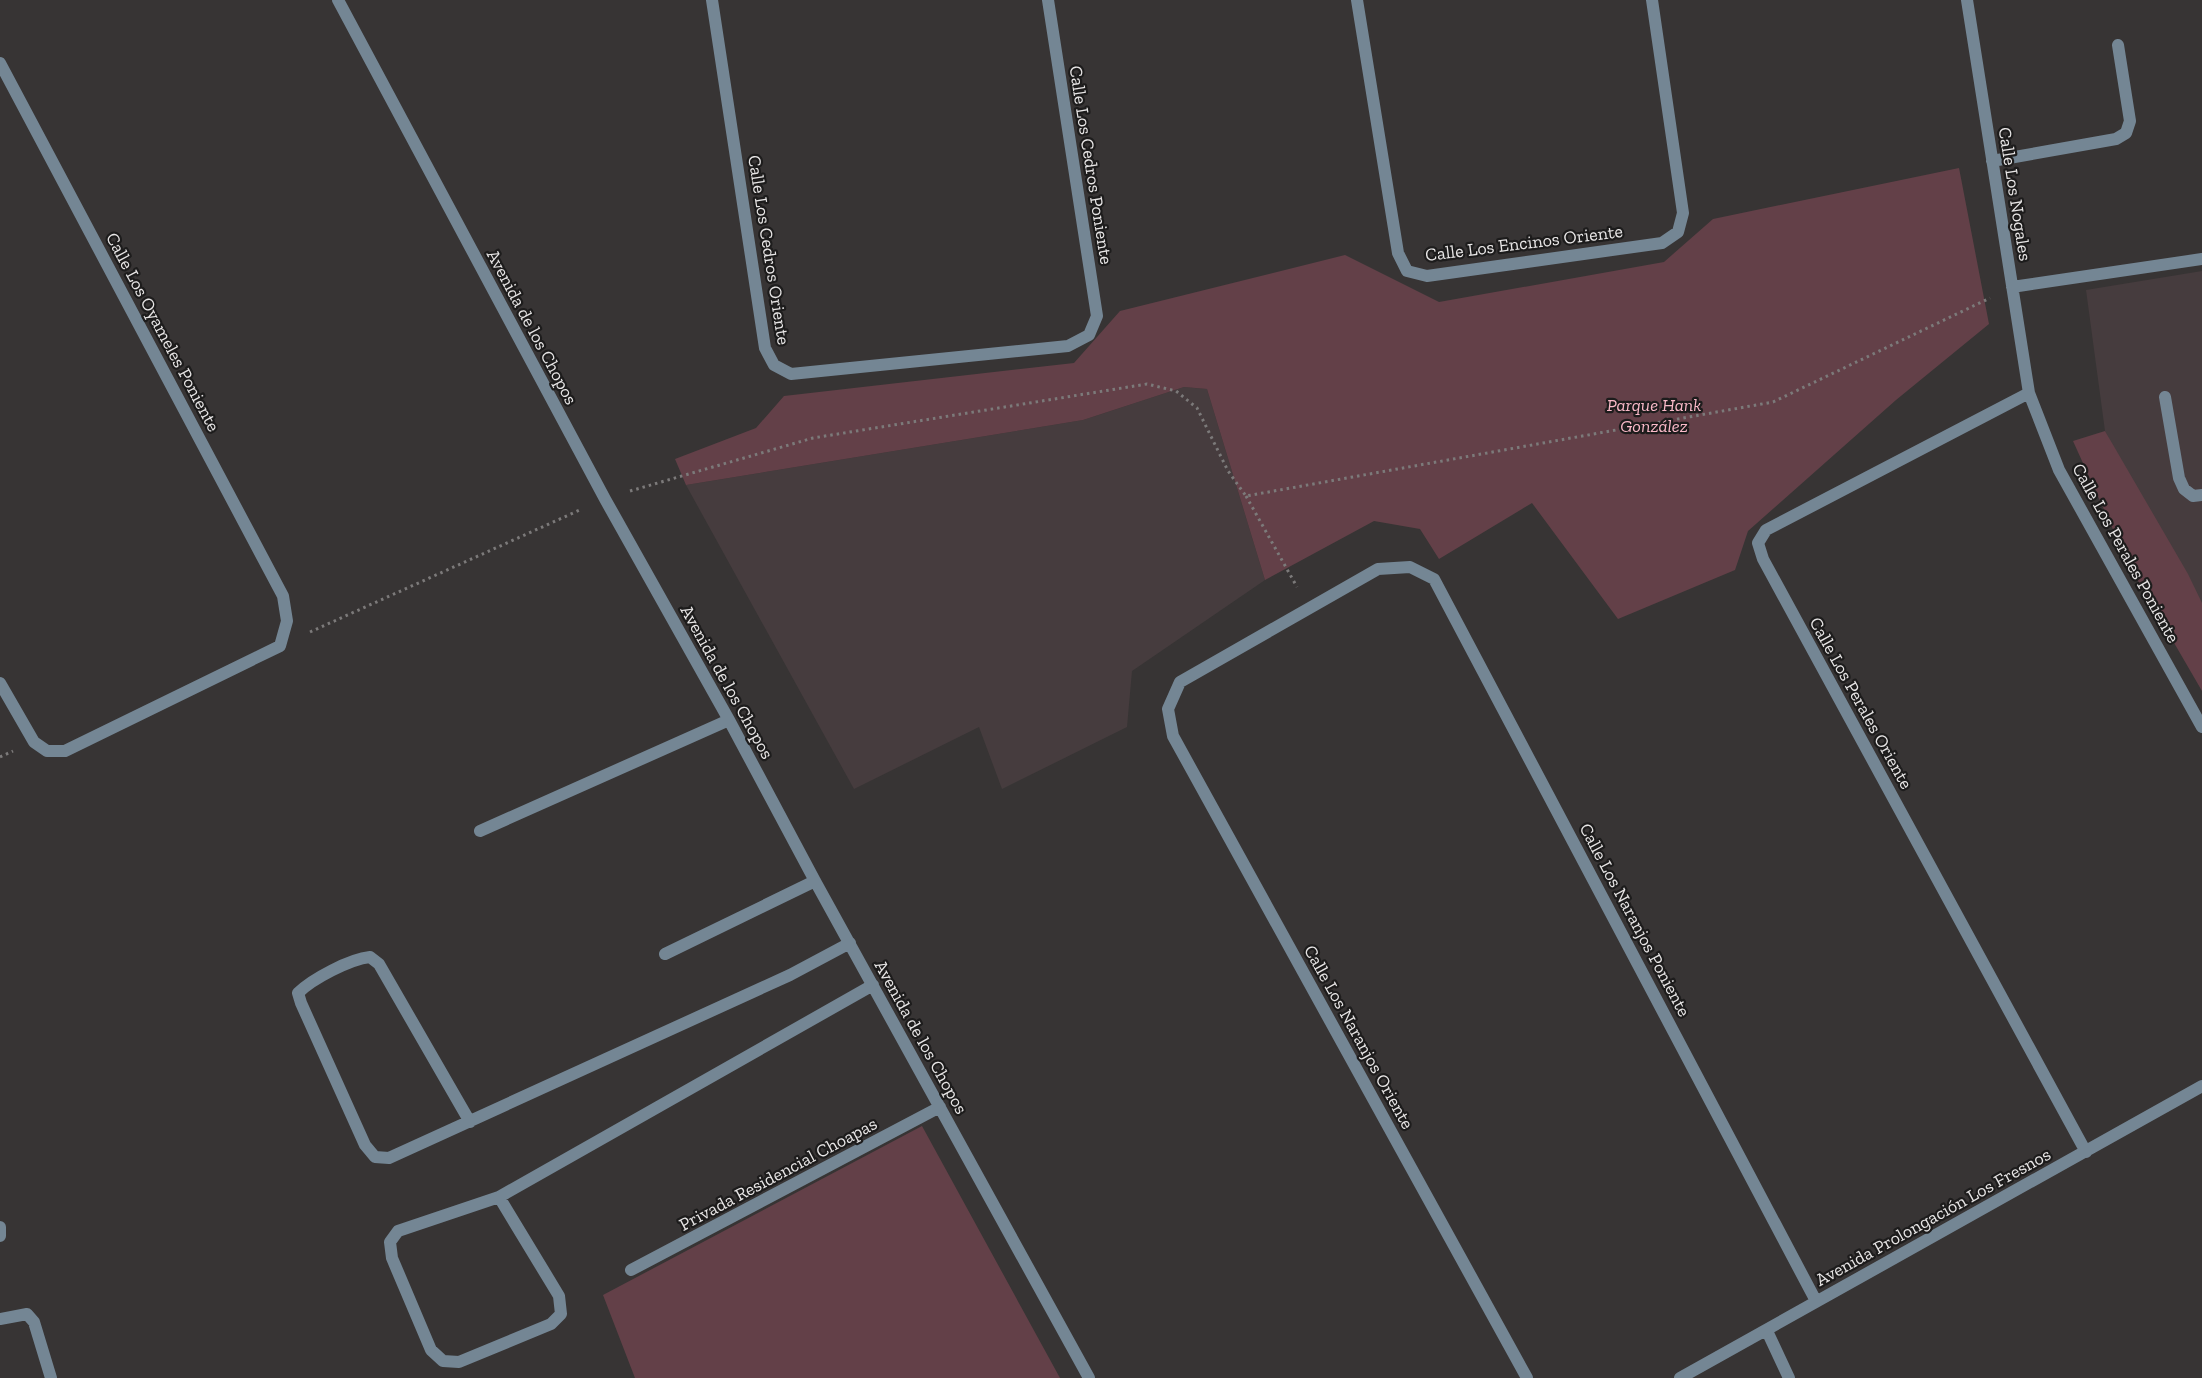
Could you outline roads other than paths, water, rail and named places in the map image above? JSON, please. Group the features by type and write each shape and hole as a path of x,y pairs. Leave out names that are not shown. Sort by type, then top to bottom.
{"street":[{"name":"Avenida de los Chopos","path":"338,0 605,499 729,720 815,881 1089,1378"},
{"name":"Calle Los Cedros Oriente","path":"712,0 765,348 774,365 791,374 1068,346 1089,335"},
{"name":"Calle Los Cedros Poniente","path":"1048,0 1097,316 1089,335"},
{"name":"Calle Los Encinos Oriente","path":"1358,0 1398,254 1407,271 1427,276 1662,243 1678,232 1683,213 1652,0"},
{"name":"Calle Los Nogales","path":"1967,0 2029,392"},
{"path":"1992,161 2116,139 2126,133 2130,121 2118,45"},
{"name":"Calle Los Oyameles Poniente","path":"0,63 283,596 287,621 280,646 66,751 47,751 34,742 27,733 0,683"},
{"path":"2012,288 2202,259"},
{"name":"Calle Los Perales Poniente","path":"2029,392 2059,470 2202,727"},
{"name":"Calle Los Perales Oriente","path":"2029,392 1766,530 1758,543 1763,559 2086,1152"},
{"path":"2165,397 2179,478 2184,489 2193,496 2202,495"},
{"name":"Calle Los Naranjos Poniente","path":"1168,709 1180,682 1378,569 1410,567 1434,579 1816,1301"},
{"name":"Calle Los Naranjos Oriente","path":"1168,709 1173,736 1527,1378"},
{"path":"480,831 729,720"},
{"path":"665,954 815,881"},
{"path":"470,1122 379,964 370,957 359,958 306,985 298,994 365,1146 375,1157 389,1158 470,1122 790,975 850,943"},
{"path":"499,1197 559,1296 561,1314 551,1324 459,1362 443,1361 431,1350 392,1258 390,1242 398,1230 499,1197 873,985"},
{"name":"Avenida Prolongación Los Fresnos","path":"1680,1378 2202,1086"},
{"name":"Privada Residencial Choapas","path":"632,1270 940,1107"},
{"path":"0,1227 0,1236"},
{"path":"0,1319 26,1314 34,1322 51,1378"},
{"path":"1767,1331 1789,1378"}],"park label":[{"name":"Parque Hank González","path":"1654,415"}]}
